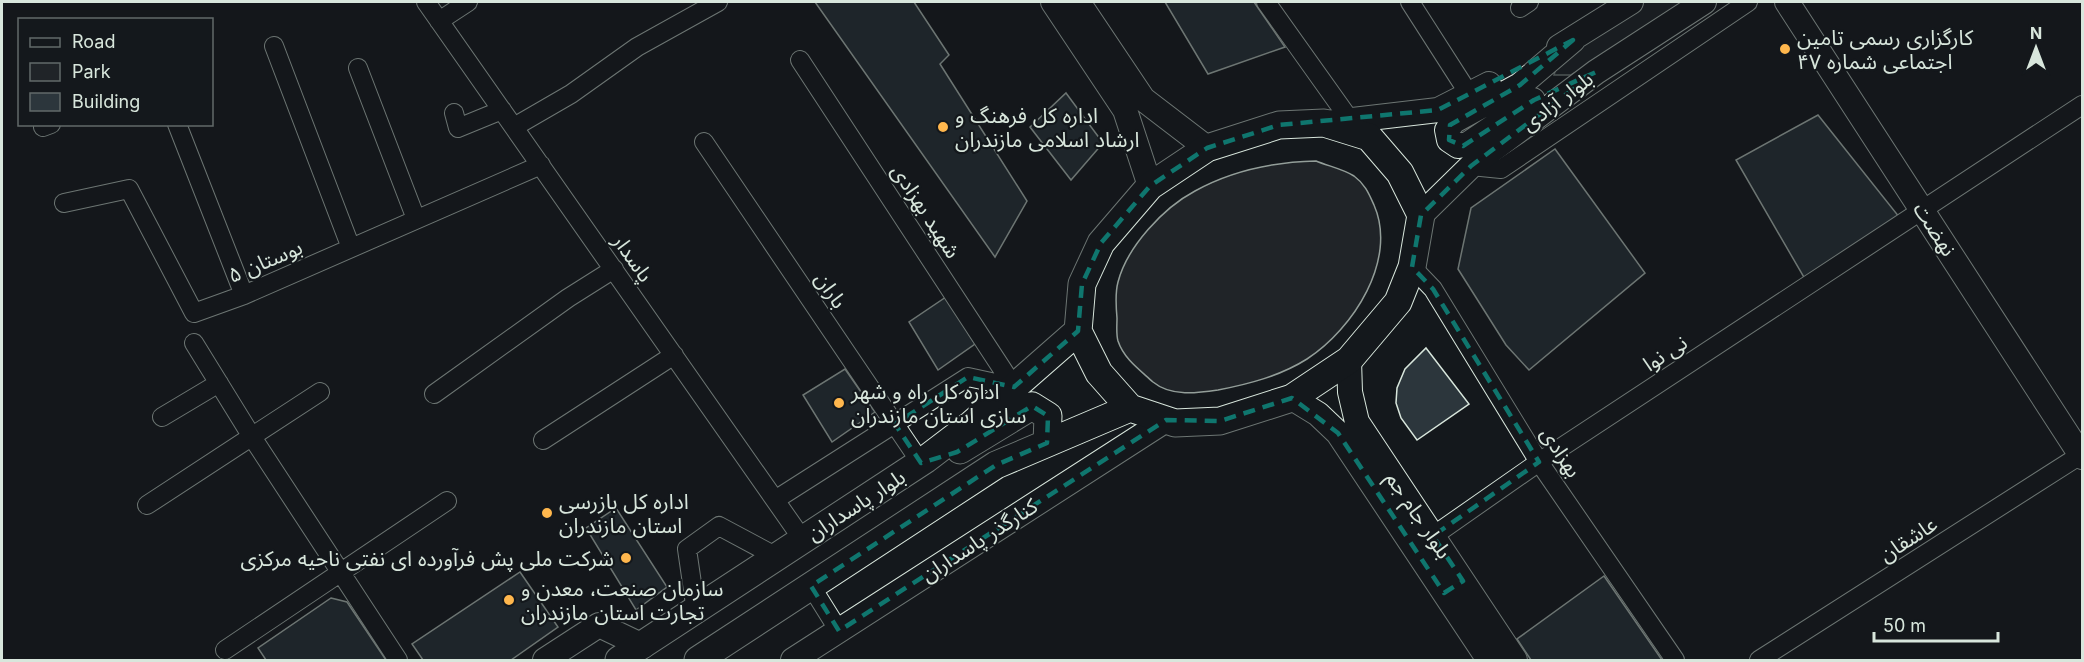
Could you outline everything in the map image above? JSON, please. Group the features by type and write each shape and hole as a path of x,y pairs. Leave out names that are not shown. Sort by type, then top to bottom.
{"highway":[{"path":"1324,123 1369,137 1400,173 1421,215 1412,267 1398,302 1349,360 1292,398 1220,421 1175,423 1130,408 1099,373 1078,331 1082,284 1101,243 1150,186 1207,148 1279,125 1324,123"},
{"name":"بلوار پاسداران","path":"619,660 924,461 1078,331"},
{"path":"924,461 957,452 982,439 1032,406 1047,416 1047,443"},
{"name":"بلوار پاسداران","path":"698,660 996,465 1130,408"}],"main road":[{"path":"1053,2 1125,110 1150,186"},
{"path":"1078,2 1143,99 1207,148"},
{"name":"بلوار آزادی","path":"1324,123 1438,110 1573,40 1631,2"},
{"name":"بلوار آزادی","path":"1421,215 1471,166 1596,72 1704,2"},
{"name":"نهضت","path":"1787,2 2082,455"},
{"path":"1573,40 1520,85 1454,121 1447,130 1449,140 1458,146 1463,146 1534,100 1596,72"},
{"name":"بلوار جام جم","path":"1349,360 1350,392 1357,422 1433,536 1454,587 1489,660"},
{"name":"بلوار جام جم","path":"1292,398 1318,414 1338,433 1454,587 1515,660"},
{"name":"کنارگذر پاسداران","path":"793,660 1166,420"},
{"path":"545,660 599,625 643,646"}],"street":[{"name":"پاسدار","path":"426,2 803,540"},
{"path":"439,21 468,2"},
{"path":"514,128 571,94 637,47 718,2"},
{"path":"1266,2 1350,120"},
{"path":"1410,2 1469,94"},
{"path":"1471,166 1501,168 1748,2"},
{"path":"274,46 351,248"},
{"path":"1626,53 1639,74"},
{"name":"شهید بهزادی","path":"800,60 1014,387"},
{"path":"358,68 416,219"},
{"name":"نی نوا","path":"1433,536 1539,462 2082,105"},
{"path":"454,113 458,128 502,110"},
{"path":"178,126 244,295"},
{"name":"باران","path":"704,142 895,424 924,461"},
{"name":"بوستان ۵","path":"64,203 129,189 194,313 244,295 541,165"},
{"name":"بهزادی","path":"1412,267 1433,289 1539,462 1675,660"},
{"path":"434,394 568,298 614,269"},
{"path":"194,343 252,437 398,660"},
{"path":"543,440 674,355"},
{"path":"775,500 968,377 1014,387"},
{"path":"162,417 219,383"},
{"path":"147,505 320,392"},
{"name":"عاشقان","path":"1759,660 2082,455"},
{"path":"225,650 447,501"},
{"path":"696,611 687,549 719,526 777,557"},
{"path":"811,586 839,631"}],"highlighted area":[{"path":"1573,40 1520,85 1450,125 1449,140 1463,146 1534,100 1596,72 1471,166 1421,215 1412,267 1433,289 1539,462 1433,536 1463,581 1444,593 1338,433 1292,398 1220,421 1166,420 839,631 811,586 996,465 1047,443 1048,416 1032,406 957,452 921,463 895,424 968,377 1014,387 1078,331 1082,284 1101,243 1150,186 1207,148 1241,135 1279,125 1438,110"}],"green space":[{"path":"1642,2 1690,2 1571,75 1554,75 1558,62"},
{"path":"1316,161 1340,169 1361,182 1374,205 1380,226 1380,248 1375,270 1367,291 1355,312 1324,346 1307,359 1264,379 1218,390 1193,393 1176,392 1160,387 1128,359 1118,341 1116,291 1129,255 1159,218 1195,191 1254,168"}],"building":[{"name":"اداره کل فرهنگ و ارشاد اسلامی مازندران","path":"815,2 914,2 949,55 940,64 1027,201 995,257"},
{"path":"1165,2 1254,2 1285,47 1208,74"},
{"path":"1066,93 1103,143 1071,180 1030,127"},
{"path":"1818,115 1900,218 1809,286 1736,160"},
{"path":"1555,149 1645,273 1529,370 1506,345 1458,269 1471,208"},
{"path":"946,297 975,344 938,370 909,322"},
{"path":"1426,348 1469,404 1417,440 1401,418 1396,403 1397,388 1405,369"},
{"name":"اداره کل راه و شهر سازی استان مازندران","path":"845,369 875,412 832,442 803,395"},
{"name":"شرکت ملی پش فرآورده ای نفتی ناحیه مرکزی","path":"616,508 667,587 636,610 586,528"},
{"name":"سازمان صنعت، معدن و تجارت استان مازندران","path":"520,572 558,627 511,660 423,660 412,644"},
{"path":"1604,576 1662,660 1531,660 1517,639"},
{"path":"331,598 347,602 386,660 266,660 258,648"}],"place":[{"name":"کارگزاری رسمی تامین اجتماعی شماره ۴۷","path":"1785,49"},
{"name":"اداره کل فرهنگ و ارشاد اسلامی مازندران","path":"943,127"},
{"name":"اداره کل راه و شهر سازی استان مازندران","path":"839,403"},
{"name":"اداره کل بازرسی استان مازندران","path":"547,513"},
{"name":"شرکت ملی پش فرآورده ای نفتی ناحیه مرکزی","path":"626,558"},
{"name":"سازمان صنعت، معدن و تجارت استان مازندران","path":"509,600"}]}
